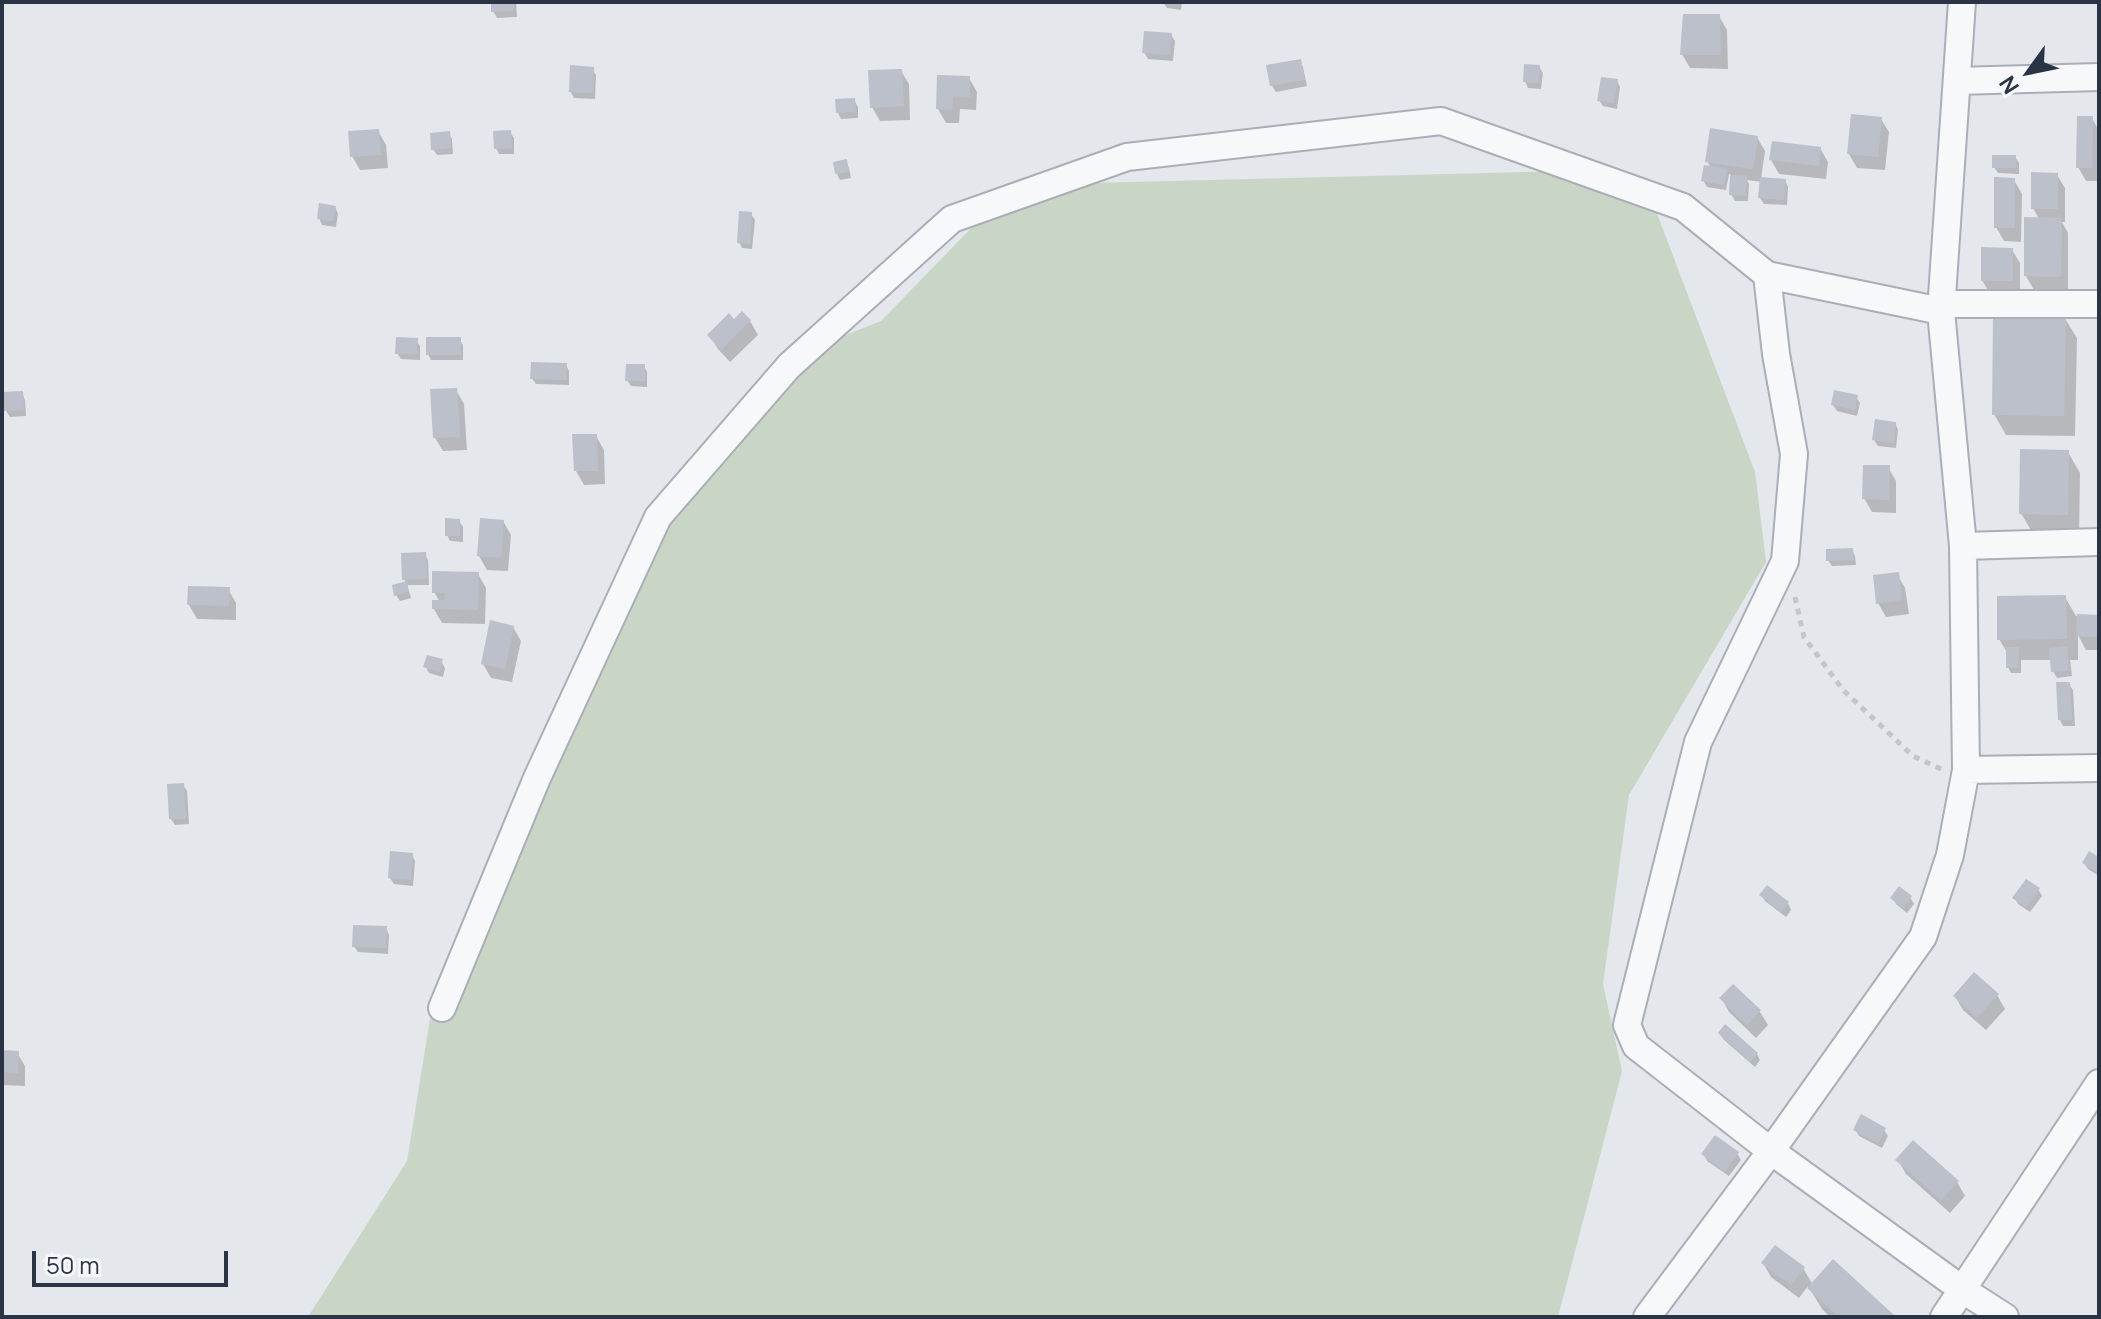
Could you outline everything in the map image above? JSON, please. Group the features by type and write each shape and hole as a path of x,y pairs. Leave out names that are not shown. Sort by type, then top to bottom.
{"street":[{"path":"1647,1317 1771,1151 1923,937 1950,855 1966,770 1963,546 1941,308 1962,2"},
{"path":"1957,81 2099,77"},
{"path":"442,1008 537,778 658,517 789,366 952,219 1127,157 1441,121 1683,207 1767,275 1941,308 2099,304"},
{"path":"1767,275 1776,354 1794,454 1785,561 1698,742 1627,1025 1636,1046 1771,1151 2005,1317"},
{"path":"1963,546 2099,542"},
{"path":"1966,770 2099,768"},
{"path":"1944,1317 2099,1083"}],"path":[{"path":"1785,561 1804,637 1843,690 1913,756 1937,768 1966,770"}],"green space":[{"path":"1566,171 1653,203 1755,472 1766,562 1629,795 1603,984 1622,1071 1558,1317 308,1317 407,1161 430,1019 623,561 815,347 881,321 1013,185"}],"building":[{"path":"491,2 514,2 514,11 491,12"},
{"path":"1683,14 1720,14 1721,55 1680,55"},
{"path":"1144,31 1172,33 1170,55 1142,53"},
{"path":"1301,59 1305,80 1270,86 1266,65"},
{"path":"1524,64 1540,65 1539,83 1523,82"},
{"path":"570,65 594,67 593,93 569,92"},
{"path":"902,69 904,106 870,108 868,70"},
{"path":"937,75 970,76 970,97 953,96 952,110 936,109"},
{"path":"1601,77 1618,79 1614,103 1597,101"},
{"path":"855,98 856,112 836,113 835,99"},
{"path":"1851,114 1882,117 1878,157 1847,154"},
{"path":"2077,116 2093,116 2092,168 2076,168"},
{"path":"1710,128 1758,136 1753,169 1705,162"},
{"path":"379,129 381,155 350,157 348,131"},
{"path":"511,130 512,148 494,149 493,131"},
{"path":"450,131 451,148 431,150 430,133"},
{"path":"1772,141 1821,147 1819,166 1769,160"},
{"path":"1992,155 2016,155 2016,168 1992,168"},
{"path":"847,159 849,172 835,174 833,162"},
{"path":"1704,165 1727,169 1724,185 1701,181"},
{"path":"2031,172 2058,173 2058,209 2031,209"},
{"path":"1730,175 1747,176 1746,196 1729,195"},
{"path":"1760,177 1786,179 1784,200 1758,198"},
{"path":"1994,177 2015,178 2015,228 1994,228"},
{"path":"319,203 336,206 333,221 317,219"},
{"path":"739,211 752,212 750,244 737,243"},
{"path":"2024,217 2062,218 2061,277 2024,276"},
{"path":"1981,247 2013,248 2013,281 1981,281"},
{"path":"742,311 751,320 721,350 707,335 729,313 734,319"},
{"path":"1993,313 2066,315 2064,416 1992,415"},
{"path":"396,337 418,338 417,354 395,354"},
{"path":"426,337 461,337 461,355 426,355"},
{"path":"531,362 567,363 566,380 530,379"},
{"path":"626,364 645,364 645,381 625,381"},
{"path":"457,388 460,437 433,438 430,389"},
{"path":"1834,390 1858,395 1855,410 1831,405"},
{"path":"23,391 24,410 4,411 3,392"},
{"path":"1875,419 1896,422 1894,443 1872,440"},
{"path":"572,434 597,434 598,471 574,471"},
{"path":"2020,449 2069,450 2068,515 2019,514"},
{"path":"1863,465 1890,465 1889,500 1862,499"},
{"path":"445,518 460,519 460,536 445,536"},
{"path":"480,518 504,520 501,558 477,556"},
{"path":"1853,548 1854,560 1826,561 1826,549"},
{"path":"426,552 427,579 402,580 401,553"},
{"path":"432,571 479,572 478,610 432,609 432,600 444,600 445,593 432,593"},
{"path":"1899,572 1902,600 1876,604 1873,575"},
{"path":"407,581 409,592 394,596 392,585"},
{"path":"188,586 230,587 229,606 187,605"},
{"path":"2066,595 2067,639 1997,640 1997,596"},
{"path":"2077,614 2099,615 2099,637 2076,636"},
{"path":"490,620 514,626 505,669 481,664"},
{"path":"2067,646 2069,671 2051,672 2049,648"},
{"path":"2006,647 2019,647 2018,668 2006,668"},
{"path":"427,655 443,659 440,672 423,667"},
{"path":"2056,682 2070,682 2072,720 2058,720"},
{"path":"184,783 186,819 169,819 167,784"},
{"path":"390,851 413,853 411,880 388,878"},
{"path":"2089,851 2099,857 2098,872 2082,863"},
{"path":"2026,879 2040,888 2026,907 2012,898"},
{"path":"1767,885 1789,902 1781,912 1759,895"},
{"path":"1899,886 1912,896 1903,908 1890,898"},
{"path":"353,925 387,926 386,948 352,947"},
{"path":"1974,972 1999,994 1977,1018 1953,996"},
{"path":"1733,984 1761,1010 1747,1025 1719,998"},
{"path":"1725,1024 1758,1053 1750,1062 1718,1033"},
{"path":"2,1050 19,1051 18,1073 2,1072"},
{"path":"1861,1114 1886,1128 1878,1143 1853,1130"},
{"path":"1715,1135 1739,1152 1725,1172 1701,1154"},
{"path":"1913,1140 1959,1181 1941,1200 1895,1160"},
{"path":"1775,1245 1805,1267 1791,1285 1761,1263"},
{"path":"1833,1259 1896,1317 1839,1317 1807,1288"}]}
